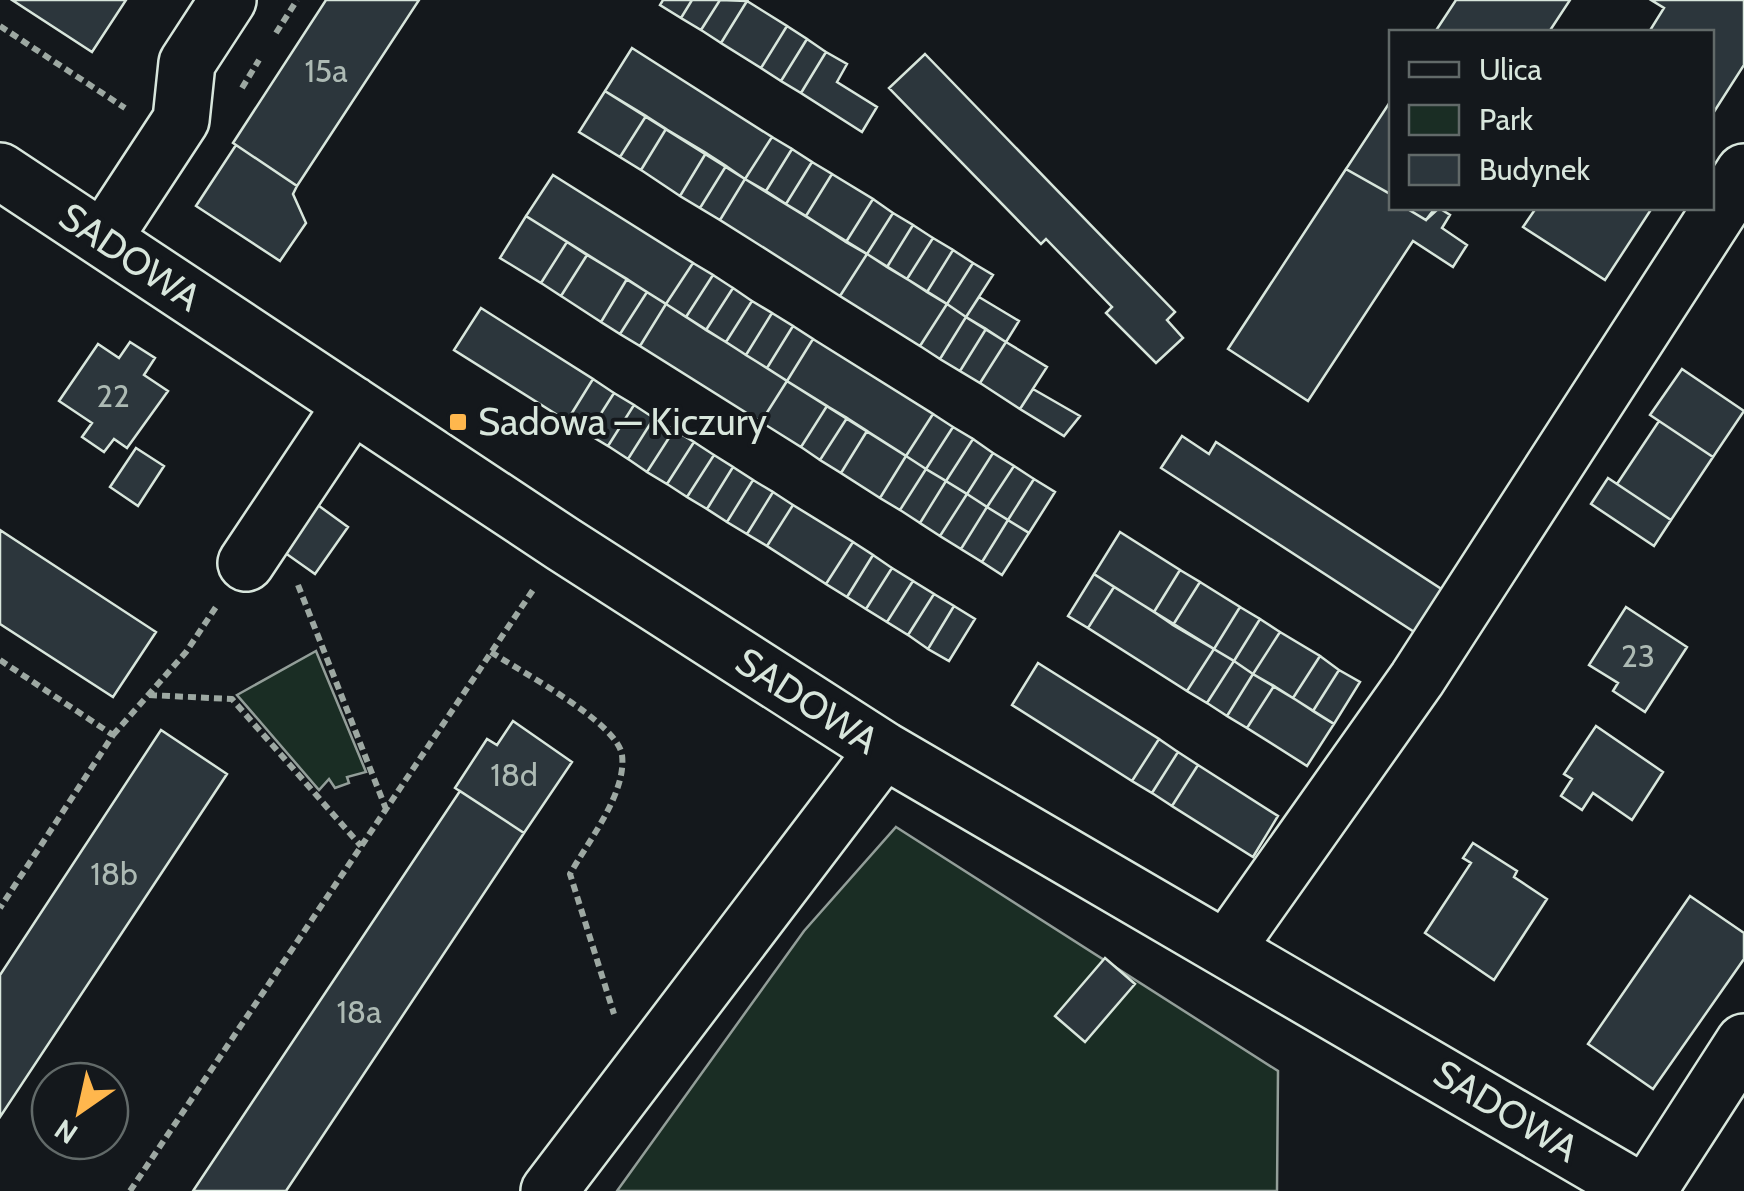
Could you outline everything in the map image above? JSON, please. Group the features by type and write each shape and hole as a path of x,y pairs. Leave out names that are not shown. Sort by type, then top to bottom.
{"street":[{"path":"103,239 181,120 188,63 228,0"},
{"name":"SADOWA","path":"0,171 884,750 1640,1191"},
{"path":"1227,948 1416,679 1744,172"},
{"path":"246,562 352,404"},
{"path":"550,1191 884,750"},
{"path":"1648,1191 1744,1042"}],"path":[{"path":"0,26 170,137"},
{"path":"0,908 113,736 186,652 246,562 296,580 386,810"},
{"path":"130,1191 534,588"},
{"path":"491,652 612,732 622,756 616,790 570,874 634,1080"},
{"path":"0,660 113,736"},
{"path":"149,695 232,699 362,846"}],"green space":[{"path":"316,651 366,772 347,777 349,783 335,788 329,779 319,790 237,695"},
{"path":"896,827 1278,1071 1277,1191 617,1191 804,931"}],"building":[{"path":"12,0 126,0 92,52"},
{"path":"326,0 419,0 297,186 233,143"},
{"path":"663,0 692,0 681,18 660,5"},
{"path":"692,0 720,0 701,30 681,18"},
{"path":"720,0 747,1 721,43 701,30"},
{"path":"1456,0 1570,0 1550,30 1436,30"},
{"path":"1651,0 1744,0 1744,65 1714,112 1714,30 1650,30 1664,8"},
{"path":"747,1 787,26 761,68 721,43"},
{"path":"787,26 807,39 781,81 761,68"},
{"path":"807,39 826,52 801,93 781,81"},
{"path":"632,48 772,137 745,179 605,91"},
{"path":"826,52 847,64 837,82 877,107 862,132 801,93"},
{"path":"925,54 1175,312 1167,320 1183,338 1156,363 1106,313 1112,307 1046,239 1041,244 889,88"},
{"path":"605,91 646,116 620,157 579,132"},
{"path":"1389,104 1389,193 1346,169"},
{"path":"646,116 666,129 641,170 620,157"},
{"path":"666,129 706,153 680,196 641,170"},
{"path":"772,137 792,149 766,191 745,179"},
{"path":"236,145 297,186 293,194 306,223 280,261 196,206"},
{"path":"792,149 812,162 786,204 766,191"},
{"path":"706,153 726,166 700,208 680,196"},
{"path":"812,162 832,174 806,216 786,204"},
{"path":"726,166 745,179 720,220 700,208"},
{"path":"1346,169 1389,193 1389,210 1409,210 1426,220 1442,210 1450,215 1442,228 1467,245 1453,267 1413,241 1308,401 1228,349"},
{"path":"832,174 873,199 846,242 806,216"},
{"path":"553,175 693,263 666,304 526,216"},
{"path":"745,179 867,254 840,296 720,220"},
{"path":"873,199 893,213 867,254 846,242"},
{"path":"1409,210 1434,210 1426,220"},
{"path":"1535,210 1651,210 1605,280 1523,227"},
{"path":"893,213 913,225 887,267 867,254"},
{"path":"526,216 567,242 541,283 500,258"},
{"path":"913,225 933,238 907,279 887,267"},
{"path":"933,238 953,250 927,292 907,279"},
{"path":"567,242 587,255 561,296 541,283"},
{"path":"953,250 973,263 947,304 927,292"},
{"path":"867,254 947,304 920,346 840,296"},
{"path":"587,255 627,279 601,322 561,296"},
{"path":"693,263 713,275 686,317 666,304"},
{"path":"973,263 993,275 966,317 947,304"},
{"path":"713,275 733,288 706,330 686,317"},
{"path":"627,279 647,292 620,334 601,322"},
{"path":"733,288 752,301 726,342 706,330"},
{"path":"647,292 666,304 640,346 620,334"},
{"path":"979,297 1019,321 1006,342 966,317"},
{"path":"752,301 772,313 746,355 726,342"},
{"path":"666,304 787,381 761,422 640,346"},
{"path":"947,304 966,317 940,359 920,346"},
{"path":"481,308 593,379 567,421 454,350"},
{"path":"772,313 793,326 767,368 746,355"},
{"path":"966,317 986,329 960,371 940,359"},
{"path":"793,326 813,339 787,381 767,368"},
{"path":"986,329 1006,342 980,383 960,371"},
{"path":"813,339 933,414 906,456 787,381"},
{"path":"130,342 155,358 144,375 168,391 127,448 114,439 104,452 82,437 92,423 59,401 98,344 119,358"},
{"path":"1006,342 1047,367 1020,409 980,383"},
{"path":"1682,369 1744,411 1713,457 1650,415"},
{"path":"593,379 614,393 588,434 567,421"},
{"path":"787,381 827,406 801,447 761,422"},
{"path":"1033,389 1080,416 1064,436 1020,409"},
{"path":"614,393 634,405 608,446 588,434"},
{"path":"634,405 654,418 628,459 608,446"},
{"path":"827,406 847,418 820,460 801,447"},
{"path":"933,414 953,427 926,469 906,456"},
{"path":"654,418 674,430 647,472 628,459"},
{"path":"847,418 867,431 841,473 820,460"},
{"path":"1659,421 1713,457 1671,520 1617,484"},
{"path":"953,427 973,439 946,481 926,469"},
{"path":"674,430 694,442 667,484 647,472"},
{"path":"867,431 906,456 880,498 841,473"},
{"path":"1182,436 1209,454 1216,442 1449,594 1422,637 1161,468"},
{"path":"973,439 993,453 967,494 946,481"},
{"path":"694,442 714,455 687,497 667,484"},
{"path":"136,448 164,466 138,506 110,487"},
{"path":"993,453 1014,466 987,507 967,494"},
{"path":"714,455 733,467 707,509 687,497"},
{"path":"906,456 926,469 900,510 880,498"},
{"path":"1014,466 1034,479 1008,520 987,507"},
{"path":"733,467 753,480 727,522 707,509"},
{"path":"926,469 946,481 920,523 900,510"},
{"path":"1608,478 1671,520 1654,546 1591,504"},
{"path":"1034,479 1055,492 1029,533 1008,520"},
{"path":"753,480 773,492 747,534 727,522"},
{"path":"946,481 967,494 940,536 920,523"},
{"path":"773,492 793,505 767,546 747,534"},
{"path":"967,494 987,507 961,549 940,536"},
{"path":"315,503 348,527 315,574 281,550"},
{"path":"793,505 853,542 826,584 767,546"},
{"path":"987,507 1008,520 982,562 961,549"},
{"path":"1008,520 1029,533 1002,575 982,562"},
{"path":"0,530 156,632 113,697 0,624"},
{"path":"1120,532 1180,570 1154,612 1094,574"},
{"path":"853,542 873,555 847,597 826,584"},
{"path":"873,555 892,568 866,609 847,597"},
{"path":"892,568 913,581 887,622 866,609"},
{"path":"1180,570 1200,582 1173,625 1154,612"},
{"path":"1094,574 1114,587 1088,628 1068,616"},
{"path":"913,581 934,594 908,635 887,622"},
{"path":"1200,582 1240,607 1214,649 1173,625"},
{"path":"1114,587 1214,649 1187,691 1088,628"},
{"path":"934,594 954,606 928,649 908,635"},
{"path":"954,606 975,619 949,661 928,649"},
{"path":"1240,607 1260,619 1234,661 1214,649"},
{"path":"1626,607 1687,647 1645,712 1613,691 1618,683 1589,665"},
{"path":"1260,619 1280,632 1253,674 1234,661"},
{"path":"1280,632 1320,656 1293,698 1253,674"},
{"path":"1214,649 1234,661 1207,703 1187,691"},
{"path":"1320,656 1339,670 1313,711 1293,698"},
{"path":"1234,661 1253,674 1227,716 1207,703"},
{"path":"1038,663 1159,739 1132,781 1012,705"},
{"path":"1339,670 1360,682 1334,724 1313,711"},
{"path":"1253,674 1274,686 1247,728 1227,716"},
{"path":"1274,686 1334,724 1307,766 1247,728"},
{"path":"513,721 572,762 524,833 455,788 487,739 497,745"},
{"path":"1596,726 1663,772 1632,820 1593,793 1582,810 1561,796 1572,779 1564,774"},
{"path":"161,730 227,774 37,1061 30,1061 30,1072 0,1117 0,975"},
{"path":"1159,739 1178,752 1152,793 1132,781"},
{"path":"1178,752 1198,765 1172,806 1152,793"},
{"path":"1198,765 1278,816 1253,857 1172,806"},
{"path":"460,791 524,833 286,1191 193,1191"},
{"path":"1473,843 1517,871 1514,877 1547,899 1494,980 1425,933 1471,863 1463,858"},
{"path":"1690,896 1744,933 1744,959 1653,1089 1588,1044"},
{"path":"1105,958 1135,984 1085,1042 1055,1016"}],"place":[{"name":"Sadowa — Kiczury","path":"458,422"}]}
